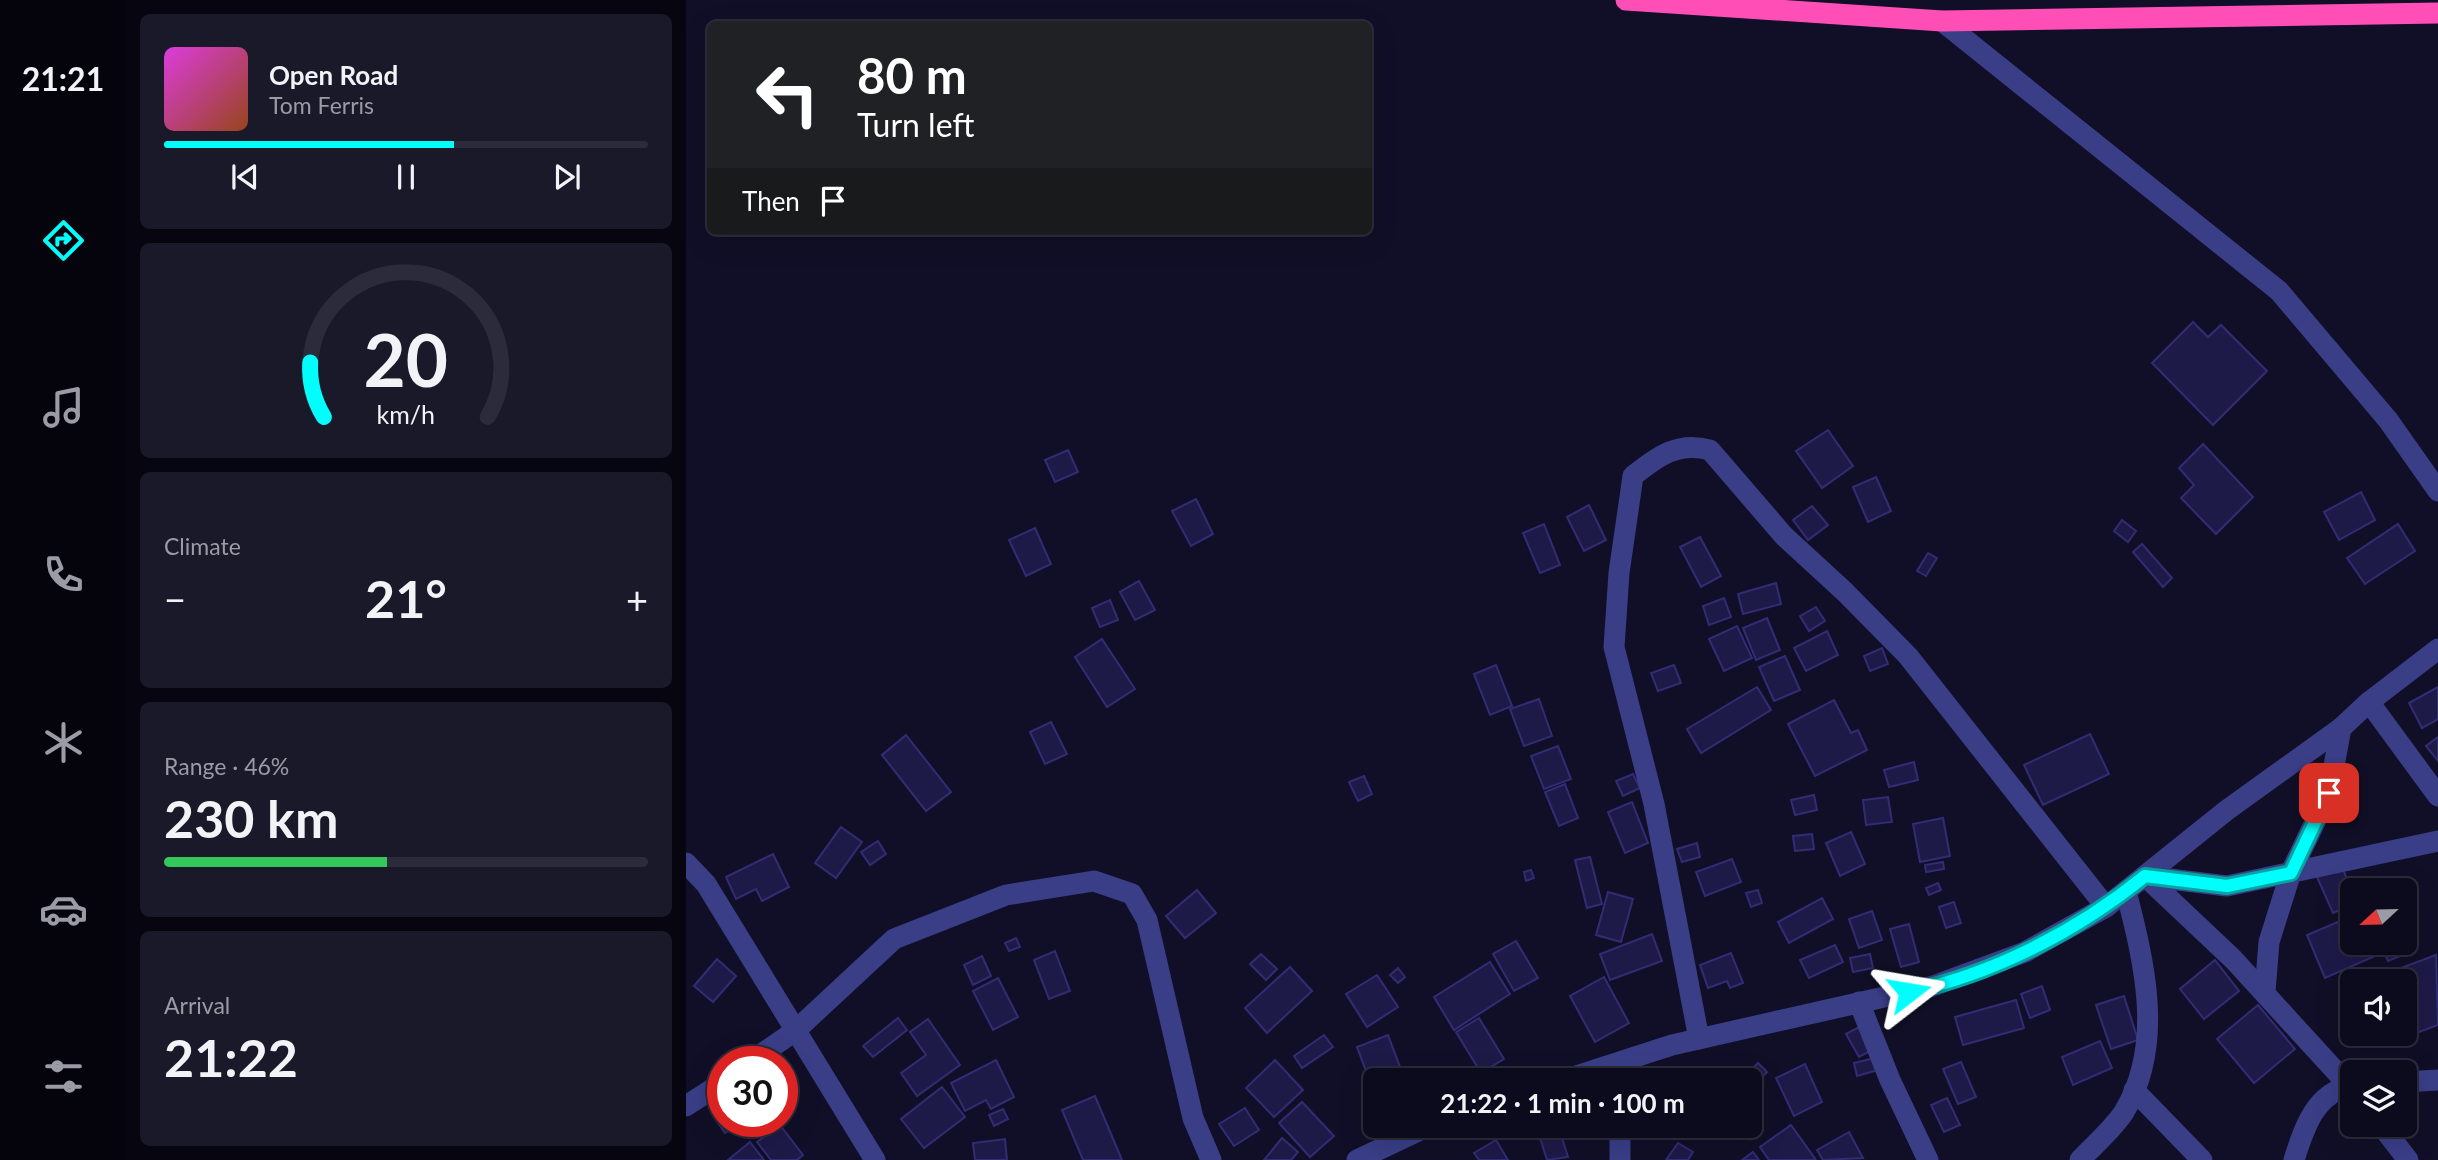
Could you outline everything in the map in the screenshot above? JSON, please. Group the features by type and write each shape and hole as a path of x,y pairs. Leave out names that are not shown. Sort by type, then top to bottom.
{"highway":[{"path":"1626,0 1942,21 2438,13"}],"street":[{"path":"1942,21 2279,291 2388,420 2438,491"},
{"path":"1699,1039 1654,804 1615,647 1619,573 1633,476 1662,453 1695,446 1710,450 1784,536 1846,592 1908,656 2106,907"},
{"path":"1628,1068 1699,1039 1933,986 2025,952 2106,907 2227,810 2340,728 2438,649"},
{"path":"2369,702 2438,796"},
{"path":"2265,992 2269,942 2291,873 2329,793 2340,728"},
{"path":"2145,876 2227,886 2438,841"},
{"path":"686,863 706,884 875,1160"},
{"path":"2145,876 2265,992 2340,1075"},
{"path":"773,1046 794,1031 894,939 1006,895 1094,881 1132,894 1147,920 1193,1118 1211,1160"},
{"path":"2080,1160 2123,1113 2134,1090 2147,1046 2144,963 2126,891"},
{"path":"1859,1002 1890,1080 1928,1160"},
{"path":"2417,1081 2438,1080"},
{"path":"2134,1090 2202,1160"},
{"path":"2294,1160 2305,1124 2328,1095 2340,1091"},
{"path":"686,1107 707,1093"},
{"path":"2390,1137 2408,1160"},
{"path":"1357,1160 1404,1138"},
{"path":"1620,1138 1620,1160"}],"building":[{"path":"2193,322 2208,337 2221,325 2267,371 2213,425 2152,363"},
{"path":"1828,430 1853,466 1822,488 1796,451"},
{"path":"2203,444 2253,497 2216,534 2181,498 2194,485 2179,468"},
{"path":"1068,450 1078,472 1055,482 1045,460"},
{"path":"1876,477 1891,511 1868,522 1853,487"},
{"path":"2361,492 2375,520 2339,540 2324,512"},
{"path":"1196,499 1213,534 1191,546 1172,511"},
{"path":"1589,505 1606,540 1584,551 1567,517"},
{"path":"1812,506 1828,525 1808,540 1793,520"},
{"path":"2122,520 2136,531 2128,542 2114,531"},
{"path":"1544,524 1560,565 1540,573 1523,533"},
{"path":"2398,524 2415,551 2365,584 2347,558"},
{"path":"1035,528 1051,564 1026,576 1009,540"},
{"path":"1700,537 1721,576 1701,587 1680,547"},
{"path":"2142,544 2172,578 2163,587 2133,552"},
{"path":"1928,553 1937,558 1926,576 1917,571"},
{"path":"1139,581 1155,610 1135,620 1120,592"},
{"path":"1776,583 1781,604 1743,614 1738,594"},
{"path":"1724,598 1731,617 1709,625 1703,606"},
{"path":"1110,600 1118,620 1100,627 1092,608"},
{"path":"1816,607 1825,621 1809,631 1800,616"},
{"path":"1767,618 1780,650 1756,660 1743,628"},
{"path":"1737,626 1752,658 1724,671 1709,639"},
{"path":"1827,631 1838,655 1806,671 1794,648"},
{"path":"1102,639 1135,689 1107,707 1075,657"},
{"path":"1882,648 1888,664 1870,671 1864,656"},
{"path":"1785,656 1800,690 1774,701 1759,667"},
{"path":"1496,665 1512,706 1490,715 1474,674"},
{"path":"1674,665 1681,683 1658,691 1651,673"},
{"path":"1757,687 1771,710 1701,753 1687,729"},
{"path":"2438,687 2438,719 2422,728 2409,703"},
{"path":"1539,699 1552,736 1524,746 1510,709"},
{"path":"1834,700 1851,733 1858,730 1867,750 1815,776 1788,724"},
{"path":"1051,722 1067,754 1045,764 1030,732"},
{"path":"2090,734 2109,774 2043,805 2024,765"},
{"path":"906,735 951,792 926,811 882,755"},
{"path":"2438,737 2438,761 2426,746"},
{"path":"1558,746 1571,779 1544,789 1531,756"},
{"path":"1914,762 1918,780 1889,787 1884,770"},
{"path":"1633,774 1640,788 1623,796 1616,781"},
{"path":"1364,776 1372,794 1358,801 1349,782"},
{"path":"1565,784 1578,818 1559,826 1545,792"},
{"path":"1814,795 1817,810 1795,815 1791,800"},
{"path":"1888,797 1892,822 1866,825 1863,800"},
{"path":"1632,802 1648,843 1625,853 1608,812"},
{"path":"1943,818 1950,856 1920,862 1913,824"},
{"path":"841,827 862,842 836,878 815,863"},
{"path":"1851,832 1865,864 1840,876 1826,843"},
{"path":"1812,834 1814,849 1795,851 1793,836"},
{"path":"878,841 886,854 870,865 861,852"},
{"path":"1697,843 1700,857 1682,862 1677,849"},
{"path":"773,854 789,887 762,901 756,889 736,899 726,877"},
{"path":"1590,857 1602,904 1587,908 1575,860"},
{"path":"1732,859 1741,882 1705,896 1696,872"},
{"path":"1943,862 1944,869 1926,872 1925,865"},
{"path":"2342,867 2347,878 2340,878 2340,910 2333,913 2317,877"},
{"path":"1531,870 1534,878 1526,881 1524,872"},
{"path":"1938,883 1941,890 1929,895 1926,888"},
{"path":"1197,890 1216,913 1185,938 1166,916"},
{"path":"1758,890 1762,903 1751,907 1746,893"},
{"path":"1608,892 1633,899 1621,942 1596,935"},
{"path":"1822,898 1833,919 1789,943 1778,922"},
{"path":"1954,902 1961,923 1946,928 1939,907"},
{"path":"1872,911 1882,940 1859,948 1849,919"},
{"path":"2340,921 2340,956 2375,956 2340,969 2325,978 2307,935"},
{"path":"1909,924 1919,962 1901,967 1890,929"},
{"path":"1652,934 1662,961 1610,980 1600,954"},
{"path":"1016,938 1020,947 1009,951 1005,943"},
{"path":"1516,941 1538,978 1514,991 1493,954"},
{"path":"1835,945 1843,962 1809,978 1800,960"},
{"path":"1055,951 1070,991 1049,999 1034,960"},
{"path":"1731,953 1743,983 1730,988 1727,981 1708,988 1700,965"},
{"path":"1261,954 1277,969 1266,980 1250,964"},
{"path":"1870,954 1873,968 1853,972 1850,958"},
{"path":"2436,955 2438,1025 2417,1033 2417,969 2398,969"},
{"path":"982,956 991,976 973,985 964,965"},
{"path":"2386,956 2400,956 2388,961"},
{"path":"717,959 736,976 713,1002 694,986"},
{"path":"2215,960 2239,991 2204,1019 2180,989"},
{"path":"1490,962 1510,994 1454,1030 1434,997"},
{"path":"1290,967 1312,991 1267,1033 1245,1008"},
{"path":"1398,968 1405,977 1398,983 1390,975"},
{"path":"1377,975 1398,1007 1367,1027 1346,994"},
{"path":"1604,977 1629,1023 1595,1042 1570,996"},
{"path":"998,978 1018,1017 993,1030 973,991"},
{"path":"2042,986 2050,1010 2030,1018 2021,994"},
{"path":"2124,996 2138,1040 2111,1049 2096,1005"},
{"path":"2016,1000 2024,1028 1963,1045 1955,1017"},
{"path":"2258,1005 2295,1049 2254,1083 2217,1039"},
{"path":"898,1018 907,1030 873,1057 863,1046"},
{"path":"1479,1018 1504,1059 1489,1068 1478,1068 1456,1032"},
{"path":"928,1019 960,1065 917,1096 901,1073 926,1055 910,1032"},
{"path":"1859,1027 1872,1050 1859,1057 1846,1034"},
{"path":"1324,1035 1333,1047 1302,1068 1294,1056"},
{"path":"1388,1035 1400,1067 1365,1068 1357,1047"},
{"path":"2100,1041 2112,1068 2073,1085 2062,1057"},
{"path":"1875,1058 1878,1070 1857,1076 1854,1063"},
{"path":"996,1060 1014,1097 991,1109 986,1100 965,1111 951,1083"},
{"path":"1275,1060 1303,1090 1274,1117 1246,1088"},
{"path":"1961,1062 1976,1097 1958,1104 1943,1069"},
{"path":"1758,1063 1767,1072 1762,1077 1762,1068 1753,1068"},
{"path":"1805,1064 1822,1102 1794,1116 1776,1078"},
{"path":"942,1087 965,1117 924,1148 901,1119"},
{"path":"1095,1096 1122,1160 1083,1160 1062,1110"},
{"path":"1947,1098 1960,1125 1944,1132 1931,1105"},
{"path":"1302,1102 1334,1136 1310,1157 1279,1123"},
{"path":"1245,1108 1259,1130 1234,1146 1219,1124"},
{"path":"1003,1109 1008,1119 994,1126 989,1115"},
{"path":"1791,1125 1816,1160 1769,1160 1760,1147"},
{"path":"1849,1132 1863,1158 1823,1160 1817,1150"},
{"path":"764,1137 789,1137 803,1155 797,1160 771,1160 757,1142"},
{"path":"1282,1138 1298,1152 1291,1160 1264,1160"},
{"path":"1540,1138 1562,1138 1568,1157 1547,1160"},
{"path":"1005,1139 1007,1160 975,1160 973,1143"},
{"path":"1496,1140 1508,1160 1479,1160 1474,1153"},
{"path":"750,1142 764,1160 728,1160"},
{"path":"1678,1143 1693,1152 1688,1160 1666,1160"},
{"path":"1753,1152 1759,1160 1742,1160"}],"route":[{"path":"1909,992 1933,986 2025,952 2106,907 2145,876 2192,884 2227,886 2291,873 2329,793"}]}
